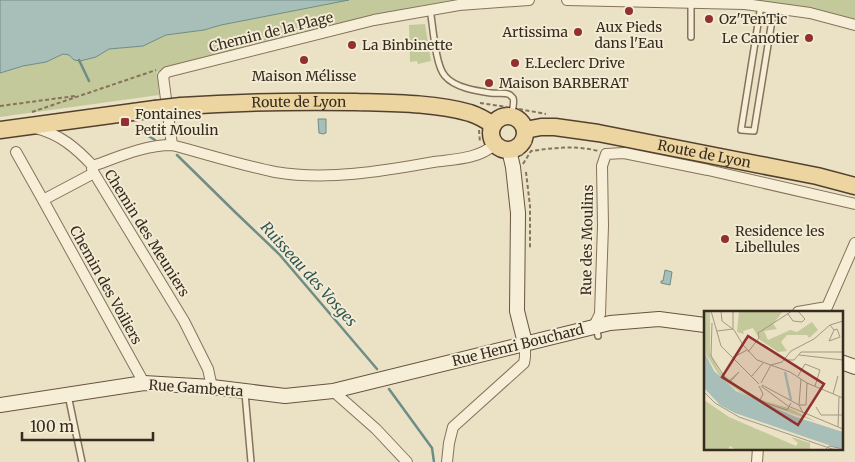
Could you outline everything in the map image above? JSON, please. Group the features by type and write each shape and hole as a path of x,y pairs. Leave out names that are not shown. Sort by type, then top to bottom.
{"main road":[{"name":"Route de Lyon","path":"0,130 28,120 101,117 181,106 302,101 379,102 452,109 471,113 482,118 486,125"},
{"path":"511,116 520,121 531,134 525,136 519,146 501,151 486,125 511,116"},
{"name":"Route de Lyon","path":"531,134 541,127 598,133 817,176 855,186"}],"street":[{"name":"Chemin de la Plage","path":"163,71 374,20 430,9 529,0"},
{"path":"567,0 761,5 810,13 855,25"},
{"path":"163,71 172,145"},
{"name":"Chemin des Meuniers","path":"28,120 64,140 94,170 184,320 208,369 212,387"},
{"path":"43,200 94,170 148,148 159,146 172,145 276,172 322,175 369,172 476,155 490,150 501,151 513,166 518,213 517,311 525,344 524,363 454,427 449,443 447,462"},
{"name":"Chemin des Voiliers","path":"16,152 144,383"},
{"path":"606,154 624,153 652,158 855,204"},
{"name":"Rue des Moulins","path":"596,330 600,314 602,166 606,154"},
{"path":"804,311 827,307 855,243"},
{"name":"Rue Henri Bouchard","path":"333,391 525,344 596,330 610,323 659,319 704,325"},
{"path":"842,362 855,367"},
{"name":"Rue Gambetta","path":"0,405 144,383 212,387 285,396 333,391"},
{"path":"333,391 376,430 407,462"}],"lane":[{"path":"691,2 691,37"},
{"path":"761,5 741,130 754,131 774,7"},
{"path":"430,9 439,62 444,75 456,84 472,90 510,94 514,100 511,116"},
{"path":"245,391 251,462"},
{"path":"68,395 82,462"}],"path":[{"path":"0,106 80,95 163,71"},
{"path":"28,120 80,95"},
{"path":"486,125 501,151 522,154 531,143 531,134"},
{"path":"519,165 524,164 531,152 556,148 587,148 606,154"}],"green space":[{"path":"349,0 489,0 357,22 157,72 159,95 0,117 0,73 46,62 63,54 69,55 74,60 96,57 109,49 143,46 166,35 204,30"},
{"path":"702,0 855,0 855,23"},
{"path":"425,24 431,61 418,64 417,61 410,62 409,25"}],"water":[{"path":"0,0 349,0 204,30 166,35 143,46 109,49 96,57 80,61 63,54 46,62 0,73"},
{"path":"318,119 326,119 326,133 319,133"},
{"path":"665,270 672,272 670,285 661,283"}],"waterway":[{"name":"Ruisseau des Vosges","path":"79,60 89,81"},
{"name":"Ruisseau des Vosges","path":"137,129 155,140"},
{"name":"Ruisseau des Vosges","path":"177,155 279,254 377,369"},
{"name":"Ruisseau des Vosges","path":"389,389 432,448 434,462"}],"place":[{"name":"Aux Pieds dans l'Eau","path":"629,11"},
{"name":"Oz'TenTic","path":"709,19"},
{"name":"Artissima","path":"578,32"},
{"name":"Le Canotier","path":"809,38"},
{"name":"La Binbinette","path":"352,45"},
{"name":"Maison Mélisse","path":"304,60"},
{"name":"E.Leclerc Drive","path":"515,63"},
{"name":"Maison BARBERAT","path":"489,83"},
{"name":"Fontaines Petit Moulin","path":"125,122"},
{"name":"Residence les Libellules","path":"725,239"}]}
